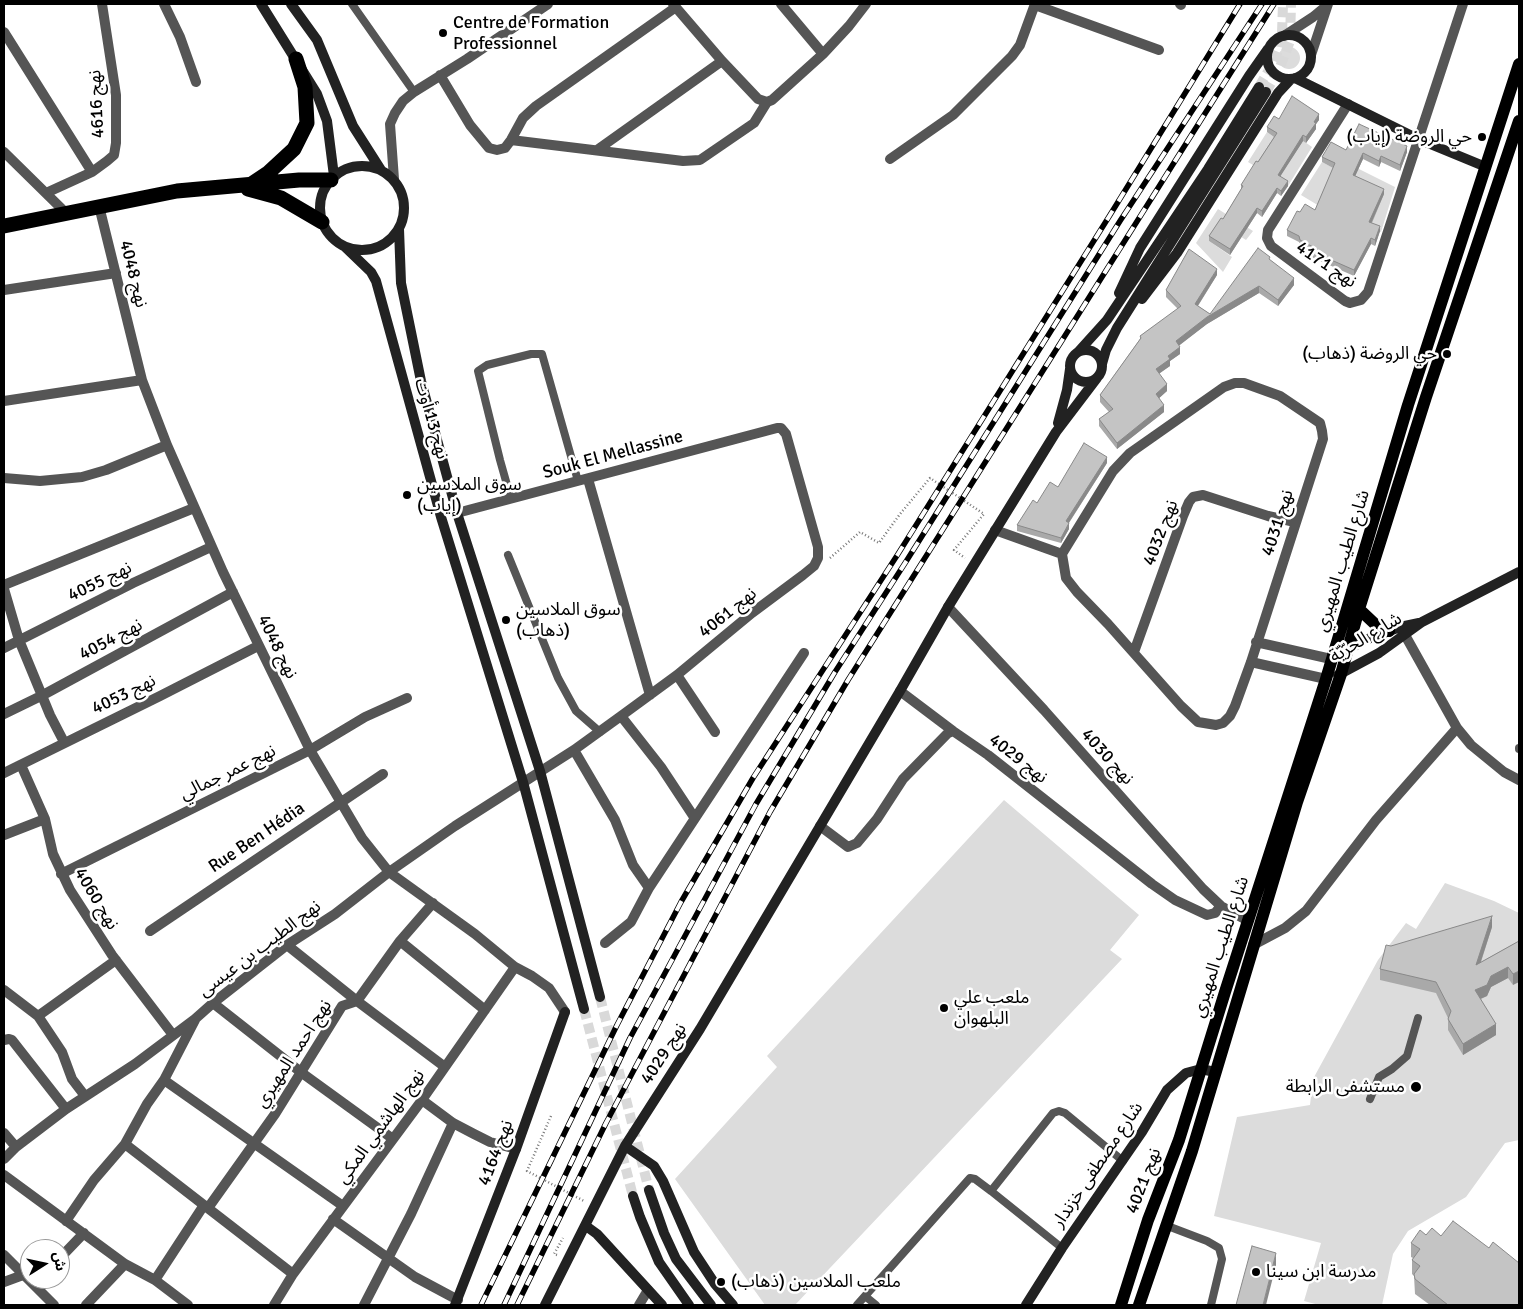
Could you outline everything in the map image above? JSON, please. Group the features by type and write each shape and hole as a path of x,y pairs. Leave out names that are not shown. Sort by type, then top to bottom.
{"highway":[{"path":"243,186 268,172 294,149 307,123 305,87 296,59"},
{"path":"4,226 65,212 177,191 332,178"},
{"path":"243,186 281,198 322,222"}],"main road":[{"name":"شارع الطيب المهيري","path":"1201,1070 1326,679 1408,405 1519,64"},
{"name":"شارع الطيب المهيري","path":"1215,1072 1297,802 1341,674 1359,609 1426,397 1519,121"},
{"path":"1359,609 1376,624 1389,631"},
{"name":"نهج 4021","path":"1121,1305 1148,1220 1178,1140 1201,1070"},
{"name":"نهج 4021","path":"1139,1305 1192,1151 1215,1072"}],"street":[{"name":"نهج 4616","path":"46,193 92,172 114,155 116,143 116,95 102,4"},
{"path":"164,4 180,38 196,82"},
{"path":"261,4 317,94 327,122 332,178"},
{"path":"291,4 317,40 354,126 381,170"},
{"path":"394,179 390,124 403,101 548,4"},
{"path":"781,4 823,54"},
{"path":"511,140 684,160 700,160 754,123 770,101 823,54 866,4"},
{"path":"890,159 953,115 1012,56 1020,45 1035,4 1160,50"},
{"path":"1418,139 1463,4"},
{"path":"440,75 470,125 489,148 498,150 505,148 523,118 536,106 675,5 758,99 770,101"},
{"path":"1107,320 1140,248 1272,43 1313,17 1327,5"},
{"path":"1110,339 1177,253 1284,84 1302,75 1310,59 1327,5"},
{"path":"4,32 92,172"},
{"path":"1284,36 1298,37 1309,48 1316,88"},
{"path":"1268,49 1268,63 1271,69 1282,78 1293,78 1316,88 1418,139 1486,167"},
{"path":"596,150 722,60"},
{"path":"1263,89 1110,339 1102,370 1056,432 1067,390 1073,356 1107,320 1263,89"},
{"name":"نهج 4171","path":"1348,104 1266,233 1271,246 1345,301 1356,302 1368,292 1418,139"},
{"path":"4,152 65,212"},
{"path":"357,166 369,166 381,170 394,179 401,190 405,203 404,217 399,229 392,239 376,248 357,250 345,247 327,232 322,222 321,200 325,190 332,178 345,170 357,166"},
{"name":"نهج 4048","path":"99,206 142,380 167,445 211,546 310,750 362,838 389,872 476,934 515,967 549,988 565,1012"},
{"name":"نهج 13 أوت","path":"399,229 401,283 421,381 457,513 540,771 600,997"},
{"name":"نهج 13 أوت","path":"345,247 371,272 376,281 441,517 523,782 584,1009"},
{"path":"4,290 116,273"},
{"path":"1079,351 1093,351 1098,354 1102,364"},
{"path":"1070,366 1077,380 1087,382 1097,378"},
{"path":"4,401 142,380"},
{"name":"نهج 4031","path":"1235,383 1244,383 1280,396 1320,423 1322,431 1321,447 1295,522 1251,662 1235,706 1230,716 1223,723 1216,725 1198,722 1181,706 1066,578 1062,554 1113,471 1130,453 1224,387 1235,383"},
{"name":"Souk El Mellassine","path":"457,513 781,428 786,434 818,547 818,558"},
{"name":"نهج 4029","path":"545,1305 625,1146 700,1029 948,607 1056,432"},
{"path":"4,478 40,480 82,477 106,470 167,445"},
{"path":"583,480 650,695"},
{"name":"نهج 4032","path":"1134,652 1183,516 1193,497 1203,495 1268,516 1295,522"},
{"path":"4,585 194,508"},
{"path":"995,530 1062,554"},
{"name":"نهج 4055","path":"4,648 211,546"},
{"name":"نهج 4061","path":"540,771 600,732 677,675 752,613 804,575 814,566 818,558"},
{"name":"شارع الحرّيّة","path":"1326,679 1341,674 1379,653 1422,622 1519,572"},
{"path":"4,589 19,640 50,715 64,742"},
{"name":"نهج 4054","path":"4,714 43,695 233,592"},
{"name":"نهج 4030","path":"948,607 1044,710 1203,889 1221,906 1248,921"},
{"name":"شارع الحرّيّة","path":"1332,659 1365,640 1422,622"},
{"path":"1405,635 1457,728 1485,758 1519,780"},
{"path":"1256,642 1332,659"},
{"name":"نهج 4053","path":"4,773 258,646"},
{"path":"605,943 631,922 649,888 694,817 804,653"},
{"path":"1251,662 1326,679"},
{"path":"677,675 715,732"},
{"path":"820,826 848,847 857,844 877,819 903,779 948,733 953,731 900,691"},
{"name":"نهج عمر جمالي","path":"61,874 310,750 365,716 407,698"},
{"path":"621,716 661,767 694,817"},
{"path":"1253,945 1285,928 1306,911 1376,820 1457,728"},
{"name":"نهج 4029","path":"953,731 988,755 1175,900 1207,915 1215,913 1221,906"},
{"path":"574,750 615,820 633,865 649,888"},
{"name":"نهج 4060","path":"20,766 45,819 53,854 61,874 116,960 174,1035"},
{"name":"نهج الطيب بن عيسى","path":"4,1159 16,1147 66,1109 174,1035 287,945 335,914 389,872 455,826 540,771"},
{"name":"Rue Ben Hédia","path":"150,931 383,774"},
{"path":"4,836 45,819"},
{"name":"نهج احمد المهيري","path":"155,1280 206,1206 254,1144 302,1073 342,1006 357,1001 400,941 433,903"},
{"path":"400,941 485,1010"},
{"path":"287,945 357,1001 445,1067"},
{"path":"38,1016 116,960"},
{"name":"نهج الهاشمي المكي","path":"274,1305 293,1274 422,1100 515,967"},
{"path":"4,990 38,1016 62,1052 72,1079 85,1096"},
{"path":"213,1003 302,1073 393,1139"},
{"name":"نهج 4164","path":"456,1303 516,1150 565,1012"},
{"path":"66,1221 94,1180 125,1144 147,1104 164,1080 195,1019"},
{"path":"4,1040 12,1040 66,1109"},
{"path":"1201,1070 1215,1072"},
{"name":"شارع مصطفى خزندار","path":"1026,1305 1062,1248 1123,1161 1167,1090 1186,1073 1201,1070"},
{"path":"164,1080 343,1206"},
{"path":"422,1100 453,1123 490,1142 516,1150"},
{"path":"364,1305 411,1214 453,1123"},
{"path":"4,1133 16,1147"},
{"path":"125,1144 293,1274"},
{"path":"625,1146 654,1166 663,1181 694,1252 715,1284 733,1305"},
{"path":"4,1175 125,1264 155,1280 188,1305"},
{"path":"650,1190 664,1233 676,1259 711,1305"},
{"path":"633,1196 660,1262 689,1305"},
{"path":"334,1219 388,1259 456,1303"},
{"path":"586,1226 597,1234 662,1305"},
{"path":"70,1248 84,1233"},
{"path":"4,1255 20,1272"},
{"path":"86,1305 125,1264"},
{"path":"4,1282 20,1276"},
{"path":"42,1289 54,1305"},
{"path":"639,1305 648,1290"}],"lane":[{"path":"352,4 414,92"},
{"path":"511,499 478,371 487,365 531,354 542,354 583,480"},
{"path":"508,555 558,678 576,711 600,732"},
{"path":"1370,1100 1379,1077 1407,1056 1418,1018"},
{"path":"991,1191 1056,1111 1065,1113 1123,1161"},
{"path":"857,1305 970,1178 991,1191 1062,1248"},
{"path":"1165,1225 1207,1240 1219,1248 1222,1259 1211,1305"},
{"path":"865,1296 876,1305"}],"path":[{"path":"818,558 829,559 860,532 879,544 900,514 930,478 984,514 954,550 964,557"},
{"path":"551,1116 527,1171 585,1200"}],"shaded area":[{"path":"1289,47 1297,50 1300,58 1297,66 1289,69 1281,66 1278,58 1281,50"},
{"path":"1267,132 1280,141 1295,135 1312,147 1288,186 1248,162"},
{"path":"1322,162 1337,170 1347,163 1395,187 1381,232 1339,218 1301,195"},
{"path":"1218,209 1253,231 1246,240 1221,224 1209,241 1232,257 1223,272 1196,243"},
{"name":"ملعب علي البلهوان","path":"1004,800 1139,915 1110,950 1122,959 795,1305 765,1305 675,1179 777,1067 767,1056"},
{"name":"مستشفى الرابطة","path":"1445,883 1494,901 1519,913 1519,1140 1505,1143 1466,1197 1408,1231 1393,1254 1382,1305 1319,1305 1304,1301 1321,1243 1214,1216 1237,1117 1310,1105 1313,1079 1378,960 1406,923 1416,929"}],"building":[{"path":"1292,96 1319,114 1314,122 1316,123 1306,137 1303,135 1278,175 1288,181 1281,191 1277,188 1262,211 1257,208 1230,249 1209,236 1221,218 1223,219 1256,161 1258,162 1277,133 1267,127 1274,116 1279,119"},
{"path":"1359,124 1407,146 1400,165 1381,156 1379,161 1363,153 1353,175 1384,189 1369,222 1380,226 1375,240 1371,238 1354,270 1311,251 1313,247 1300,240 1299,236 1287,230 1297,211 1300,212 1305,204 1315,210 1335,163 1322,157 1331,142 1346,150"},
{"path":"1258,248 1294,278 1278,300 1259,286 1207,317 1176,341 1180,347 1168,356 1170,359 1156,369 1167,384 1156,394 1164,405 1117,443 1099,419 1113,409 1100,395 1141,338 1140,336 1181,306 1166,290 1189,249 1217,269 1195,304 1210,314"},
{"path":"1084,443 1107,457 1066,521 1069,523 1061,538 1017,525 1033,500 1037,503 1050,482 1058,487"},
{"path":"1492,916 1476,965 1519,941 1519,971 1513,974 1508,967 1491,976 1487,985 1475,990 1496,1024 1463,1044 1448,1019 1451,1011 1436,982 1380,969 1386,945 1391,946"},
{"path":"1453,1221 1489,1248 1493,1242 1519,1263 1519,1305 1448,1305 1415,1279 1414,1274 1420,1266 1412,1260 1420,1249 1411,1243 1420,1230 1426,1235 1432,1228 1441,1236"},
{"path":"1252,1246 1276,1253 1263,1305 1236,1305"}],"tunnel":[{"path":"1259,87 1273,63 1279,48 1282,33 1283,4"},
{"path":"1266,92 1280,67 1290,41 1291,4"},
{"path":"600,997 649,1190"},
{"path":"584,1009 633,1196"}],"railway":[{"path":"481,1305 617,1025 681,902 753,778 898,554 1240,4"},
{"path":"504,1305 630,1038 756,804 835,672 1120,221 1262,4"},
{"path":"517,1305 606,1123 770,812 848,680 1274,4"}],"place":[{"name":"Centre de Formation Professionnel","path":"443,33"},
{"name":"حي الروضة (إياب)","path":"1482,137"},
{"name":"حي الروضة (ذهاب)","path":"1447,354"},
{"name":"سوق الملاسين (إياب)","path":"407,495"},
{"name":"سوق الملاسين (ذهاب)","path":"506,620"},
{"name":"ملعب علي البلهوان","path":"944,1008"},
{"name":"مستشفى الرابطة","path":"1416,1087"},
{"name":"مدرسة ابن سينا","path":"1256,1272"},
{"name":"ملعب الملاسين (ذهاب)","path":"721,1282"}]}
